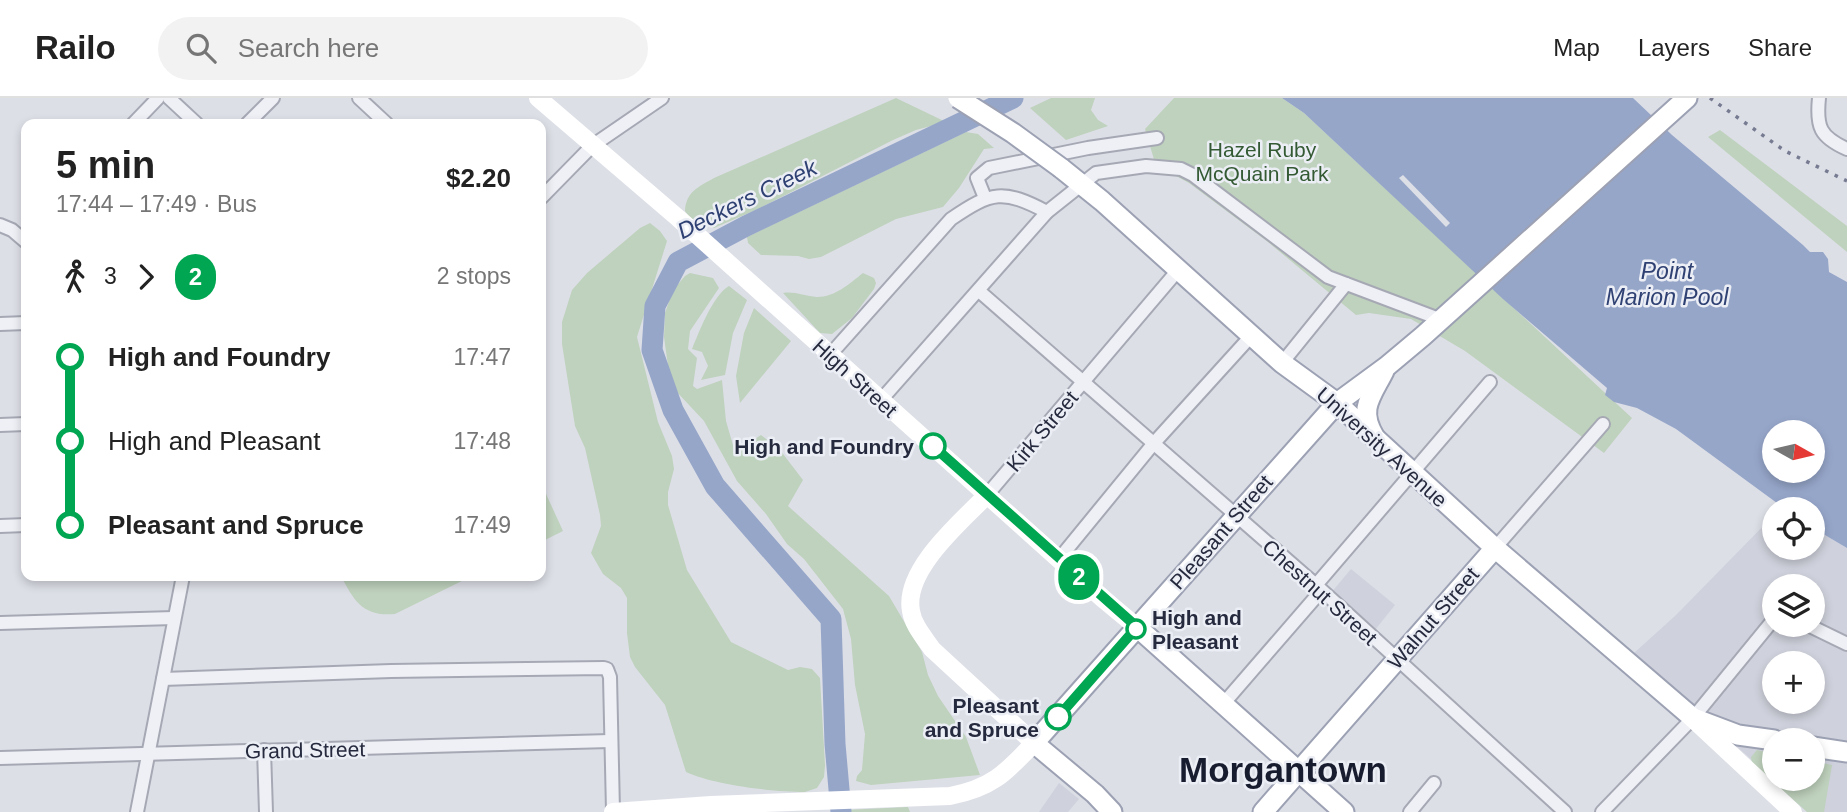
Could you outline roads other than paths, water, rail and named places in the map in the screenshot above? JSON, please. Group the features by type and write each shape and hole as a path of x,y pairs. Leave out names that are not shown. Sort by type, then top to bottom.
{"main road":[{"name":"University Avenue","path":"958,98 1013,132 1082,184 1282,363 1337,403 1494,548 1693,718"},
{"name":"Pleasant Street","path":"1034,743 1337,403 1386,367 1423,335 1687,98"},
{"path":"1376,440 1365,417 1366,406 1386,367"},
{"name":"Walnut Street","path":"1263,812 1494,548"},
{"name":"High Street","path":"1137,627 1344,812"},
{"path":"1693,718 1738,735 1762,738"},
{"path":"1034,743 1112,812"},
{"path":"1825,749 1847,752"}],"street":[{"path":"138,119 158,98"},
{"path":"169,98 192,119"},
{"path":"252,119 273,98"},
{"path":"359,98 382,119"},
{"path":"546,193 592,146 662,98"},
{"path":"1819,98 1817,116 1821,132 1847,149"},
{"name":"High Street","path":"542,99 1137,627"},
{"path":"985,198 977,178 989,168 1088,148 1157,138"},
{"path":"881,400 1047,212 1096,173 1146,166 1181,169 1193,174 1328,277 1434,317"},
{"path":"837,348 951,219 985,198 999,195 1013,197 1047,212"},
{"path":"0,225 21,238"},
{"name":"Kirk Street","path":"1034,743 932,649 911,613 912,584 931,555 987,495 1179,269"},
{"path":"1282,363 1346,284"},
{"name":"Chestnut Street","path":"979,291 1318,588 1565,812"},
{"path":"0,324 21,323"},
{"path":"1059,559 1154,443 1252,335"},
{"path":"1224,703 1490,382"},
{"path":"0,425 21,424"},
{"name":"Walnut Street","path":"1494,548 1603,424"},
{"path":"0,526 21,525"},
{"path":"136,812 182,581"},
{"path":"0,623 174,618"},
{"path":"1825,633 1847,644"},
{"path":"1602,812 1693,718 1762,634"},
{"path":"163,680 404,670 607,669 610,677 613,812"},
{"name":"University Avenue","path":"1693,718 1793,812"},
{"name":"Grand Street","path":"0,758 610,741"},
{"name":"Pleasant Street","path":"613,812 711,805 950,796 975,791 996,780 1034,743"},
{"path":"264,750 266,812"},
{"path":"1410,812 1434,783"}],"water":[{"name":"Point Marion Pool","path":"1282,98 1633,98 1672,135 1810,252 1823,252 1828,259 1829,272 1847,282 1847,548 1825,535 1825,497 1769,497 1676,429 1637,408 1614,402 1605,395 1607,388 1503,299 1304,113"}],"waterway":[{"name":"Deckers Creek","path":"841,812 835,744 831,619 715,486 673,410 652,350 655,306 678,262 746,226 1013,98"}],"railway":[{"path":"1710,98 1785,151 1847,181"}],"place":[{"name":"High and Foundry","path":"933,446"},
{"name":"High and Pleasant","path":"1136,629"},
{"name":"Pleasant and Spruce","path":"1058,717"}],"district":[{"name":"Morgantown","path":"1283,769"}],"park label":[{"name":"Hazel Ruby McQuain Park","path":"1262,161"}]}
